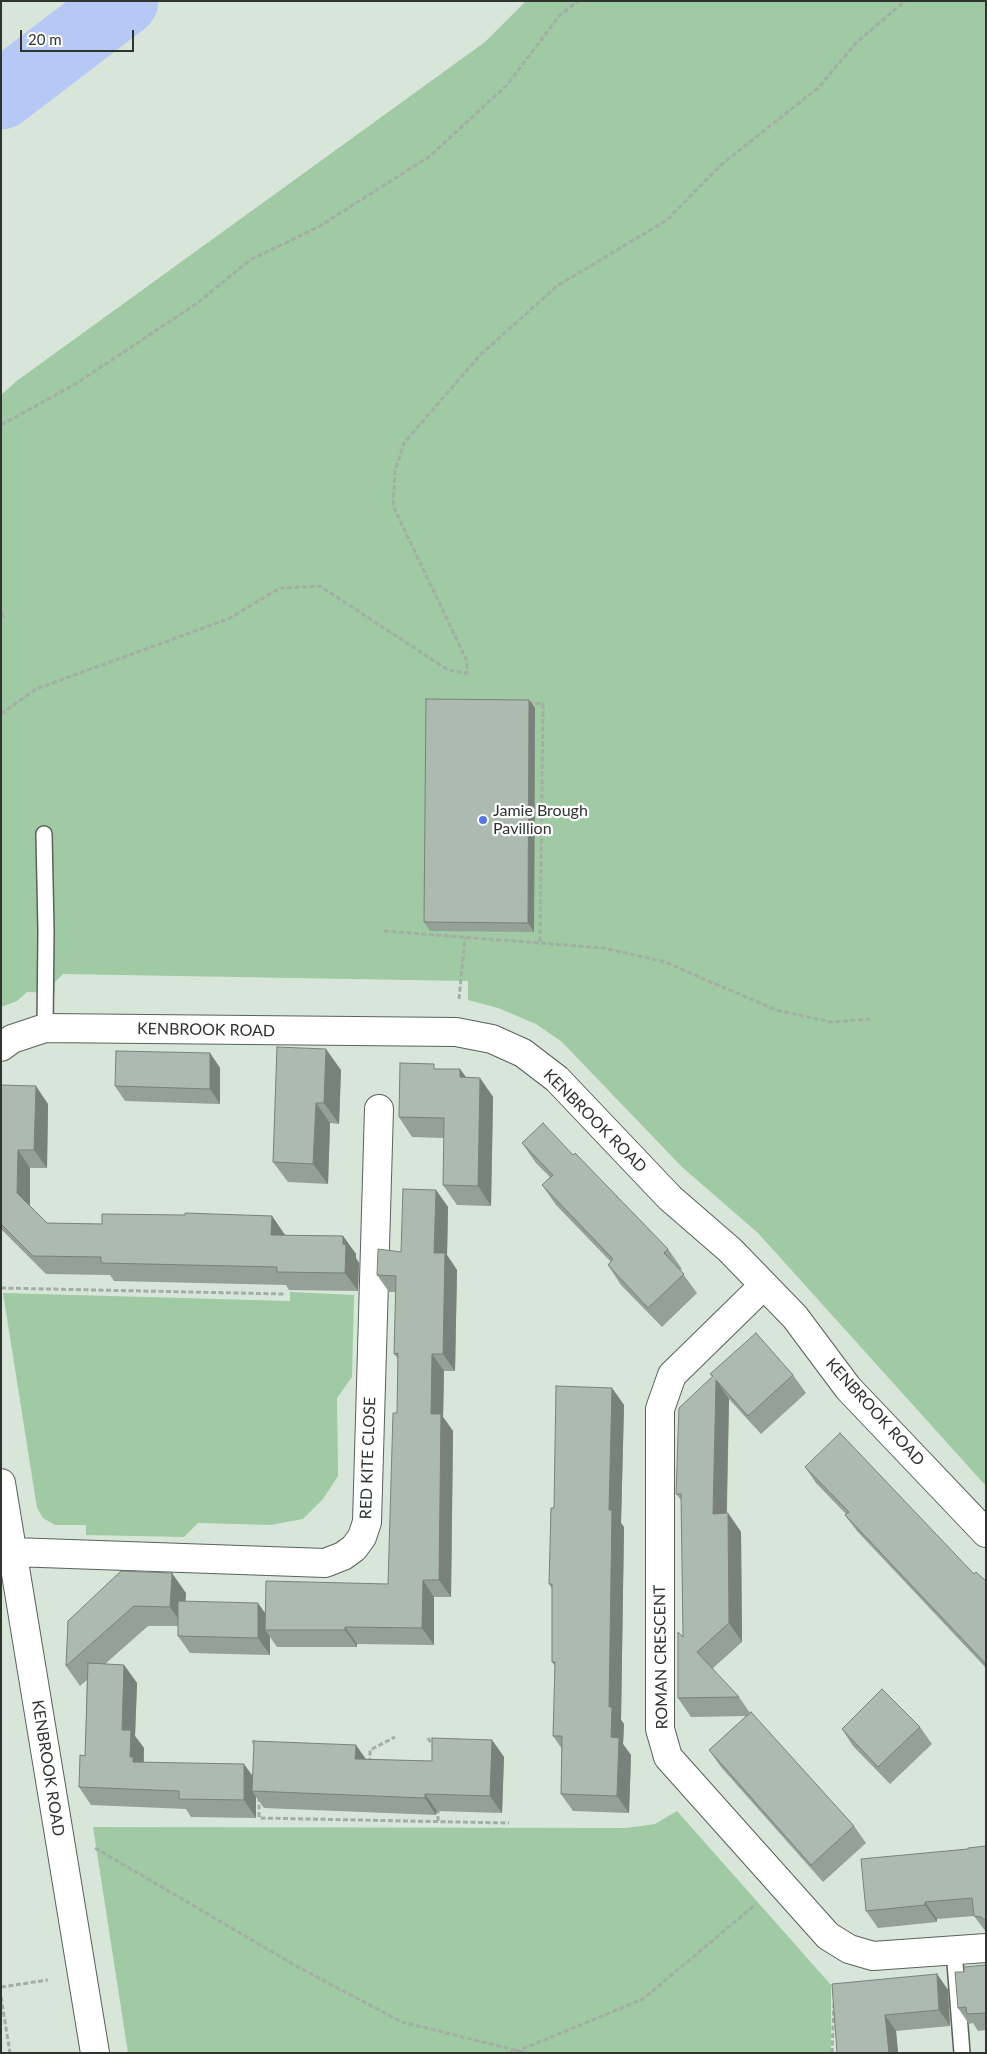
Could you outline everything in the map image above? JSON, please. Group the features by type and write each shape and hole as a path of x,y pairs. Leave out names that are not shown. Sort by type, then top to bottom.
{"street":[{"name":"KENBROOK ROAD","path":"1,1047 12,1039 45,1028 456,1032 492,1039 523,1053 557,1079 670,1198 730,1250 795,1317 848,1388 986,1533"},
{"name":"RED KITE CLOSE","path":"12,1552 325,1563 343,1556 354,1548 362,1537 367,1522 379,1109"},
{"name":"ROMAN CRESCENT","path":"764,1285 672,1375 660,1409 660,1729 668,1757 828,1936 849,1949 873,1956 986,1948"},
{"name":"KENBROOK ROAD","path":"1,1483 95,2053"}],"lane":[{"path":"44,834 45,1028"},
{"path":"954,1950 962,2053"}],"path":[{"path":"1,426 77,383 196,304 250,260 320,226 430,156 507,85 560,15 578,1"},
{"path":"1,714 36,689 228,619 280,588 320,586 448,670 467,673 468,661 393,506 395,471 404,443 480,355 557,286 667,220 722,164 818,88 856,43 905,1"},
{"path":"1,613 3,617 1,620"},
{"path":"526,703 543,704 540,943"},
{"path":"384,931 604,948 665,962 776,1010 831,1022 870,1019"},
{"path":"456,1032 465,937"},
{"path":"1,1288 284,1294"},
{"path":"370,1770 370,1750 395,1736"},
{"path":"428,1738 436,1752"},
{"path":"253,1740 257,1754"},
{"path":"259,1790 259,1818 510,1823"},
{"path":"438,1821 439,1803"},
{"path":"94,1847 298,1967 402,2022 527,2053"},
{"path":"508,2053 520,2050 643,1999 781,1883"},
{"path":"1,1988 51,1980"},
{"path":"1,1997 10,2053"},
{"path":"832,2053 834,2000"}],"green space":[{"path":"526,1 986,1 986,1486 758,1233 682,1167 562,1042 536,1024 498,1008 468,1000 468,981 63,974 55,982 55,993 27,992 17,1001 1,1007 1,395 18,380 485,42"},
{"path":"290,1292 354,1295 352,1377 337,1398 338,1476 323,1499 303,1519 270,1525 198,1523 184,1537 86,1535 86,1525 55,1525 43,1518 37,1508 3,1293 290,1301"},
{"path":"677,1811 831,1985 831,2053 128,2053 93,1827 626,1828 655,1824"}],"building":[{"name":"Jamie Brough Pavillion","path":"426,699 529,700 528,923 424,922"},
{"path":"277,1047 326,1049 324,1103 316,1103 313,1164 273,1162"},
{"path":"116,1051 210,1053 210,1089 115,1086"},
{"path":"400,1063 434,1064 434,1069 460,1069 460,1077 480,1078 478,1186 443,1185 444,1118 399,1117"},
{"path":"1,1085 36,1086 34,1150 18,1150 17,1193 47,1223 102,1224 102,1214 185,1215 185,1213 272,1216 271,1235 343,1236 343,1244 346,1245 345,1273 277,1272 277,1267 101,1263 101,1257 33,1256 1,1224"},
{"path":"543,1123 573,1155 575,1153 668,1249 664,1253 684,1274 648,1308 608,1265 613,1259 542,1185 553,1175 522,1143"},
{"path":"403,1189 436,1190 434,1253 445,1253 443,1354 432,1354 431,1414 441,1414 439,1580 423,1580 422,1628 345,1627 345,1630 265,1630 266,1581 388,1584 393,1413 397,1413 398,1353 394,1354 396,1276 377,1275 378,1249 401,1252"},
{"path":"756,1333 793,1375 748,1416 716,1380 713,1514 728,1513 729,1623 697,1652 739,1697 678,1698 678,1632 683,1637 681,1494 676,1494 679,1408 713,1376 710,1374"},
{"path":"556,1386 612,1388 609,1510 612,1510 609,1707 612,1707 611,1737 619,1738 617,1796 561,1794 562,1736 553,1736 555,1662 552,1662 552,1584 549,1584 551,1508 554,1508"},
{"path":"840,1433 974,1574 976,1572 986,1581 986,1664 845,1515 849,1512 805,1467"},
{"path":"121,1571 172,1573 170,1607 134,1606 66,1666 68,1621"},
{"path":"178,1601 258,1603 258,1638 178,1636"},
{"path":"88,1663 124,1665 122,1730 131,1730 130,1757 133,1757 133,1762 244,1764 244,1800 179,1799 179,1791 79,1787 80,1755 85,1756"},
{"path":"882,1689 920,1727 878,1767 842,1729"},
{"path":"751,1712 854,1826 811,1865 709,1750"},
{"path":"432,1738 492,1740 490,1796 425,1794 425,1798 252,1791 254,1741 356,1745 355,1759 432,1761"},
{"path":"986,1846 986,1921 981,1917 974,1916 972,1898 925,1902 925,1905 866,1911 861,1859"},
{"path":"986,1965 986,2013 967,2014 966,2007 958,2008 955,1972 964,1972 964,1967"},
{"path":"937,1974 939,2010 885,2015 889,2053 837,2053 832,1984"}],"waterway":[{"path":"1,95 124,1"}],"place":[{"name":"Jamie Brough Pavillion","path":"483,820"}]}
